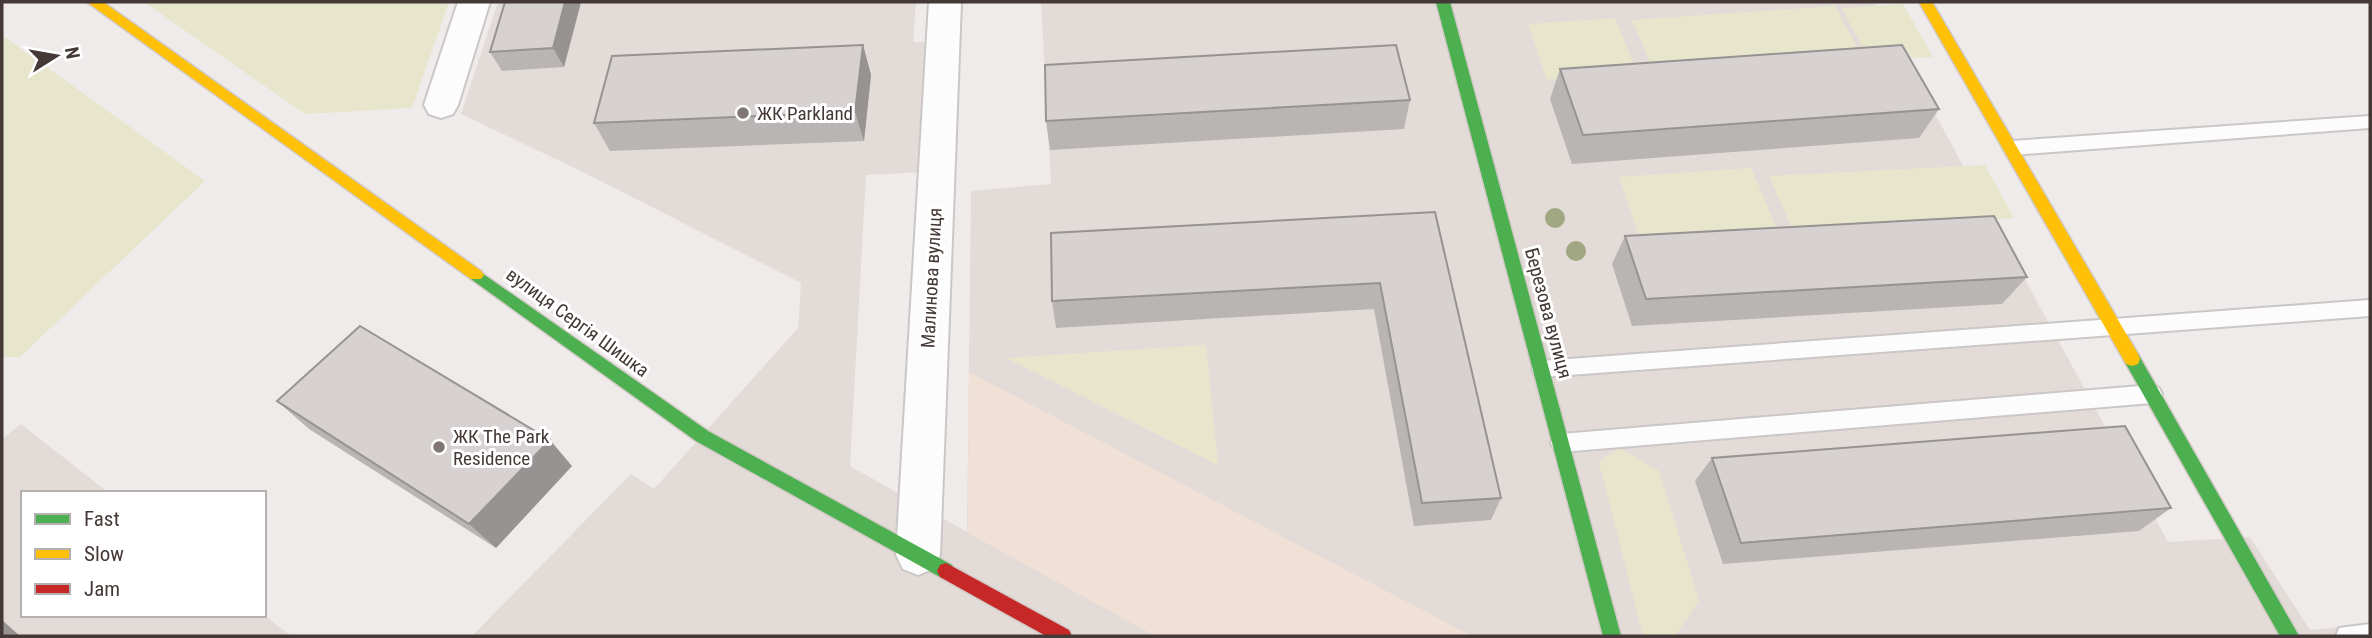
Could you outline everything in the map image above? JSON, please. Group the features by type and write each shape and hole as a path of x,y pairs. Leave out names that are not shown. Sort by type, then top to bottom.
{"street":[{"name":"вулиця Сергія Шишка","path":"94,2 702,436 1063,636"},
{"path":"441,105 474,2"},
{"name":"Малинова вулиця","path":"918,555 945,2"},
{"name":"Березова вулиця","path":"1443,2 1612,636"},
{"path":"1926,2 2290,636"}],"lane":[{"path":"2012,148 2370,122"},
{"path":"1542,369 2110,325 2370,308"},
{"path":"1561,443 2152,394"},
{"path":"2347,636 2370,635"}],"shaded area":[{"path":"498,2 916,2 913,42 933,42 926,172 866,175 850,466 967,532 971,191 1051,184 1041,2 1874,2 2168,542 2250,537 2310,630 2370,624 2370,636 472,636 631,474 654,489 798,328 801,283 585,173 461,114"},
{"path":"21,424 106,491 21,491 21,617 266,617 291,636 2,636 2,439"}],"green space":[{"path":"144,2 449,2 412,108 305,114"},
{"path":"1903,4 1933,57 1869,60 1842,8"},
{"path":"1835,6 1864,60 1655,74 1632,20"},
{"path":"1615,18 1638,74 1547,80 1528,24"},
{"path":"2,35 205,181 20,357 2,357"},
{"path":"1985,165 2014,218 1794,233 1769,176"},
{"path":"1751,168 1784,245 1646,255 1619,177"},
{"path":"1206,345 1218,465 1006,358"},
{"path":"1619,448 1659,471 1699,600 1675,636 1643,636 1599,462"}],"sand":[{"path":"969,372 1472,636 1155,636 968,533"}],"building":[{"path":"505,2 565,2 553,48 490,52"},
{"path":"863,45 855,112 594,123 612,56"},
{"path":"1396,45 1410,100 1046,121 1045,65"},
{"path":"1902,45 1939,109 1583,135 1560,69"},
{"path":"1435,212 1501,498 1422,503 1380,283 1052,301 1051,233"},
{"path":"1994,216 2027,277 1646,299 1625,236"},
{"name":"ЖК The Park Residence","path":"360,326 550,440 469,524 277,401"},
{"path":"2125,426 2171,508 1741,543 1712,458"}],"traffic: fast":[{"path":"1443,2 1612,636"},
{"path":"476,275 702,436 946,571"},
{"path":"2132,359 2290,636"}],"traffic: slow":[{"path":"94,2 476,275"},
{"path":"1926,2 2132,359"}],"traffic: jam":[{"path":"946,571 1063,636"}],"place":[{"name":"ЖК Parkland","path":"743,113"},
{"name":"ЖК The Park Residence","path":"439,447"}]}
